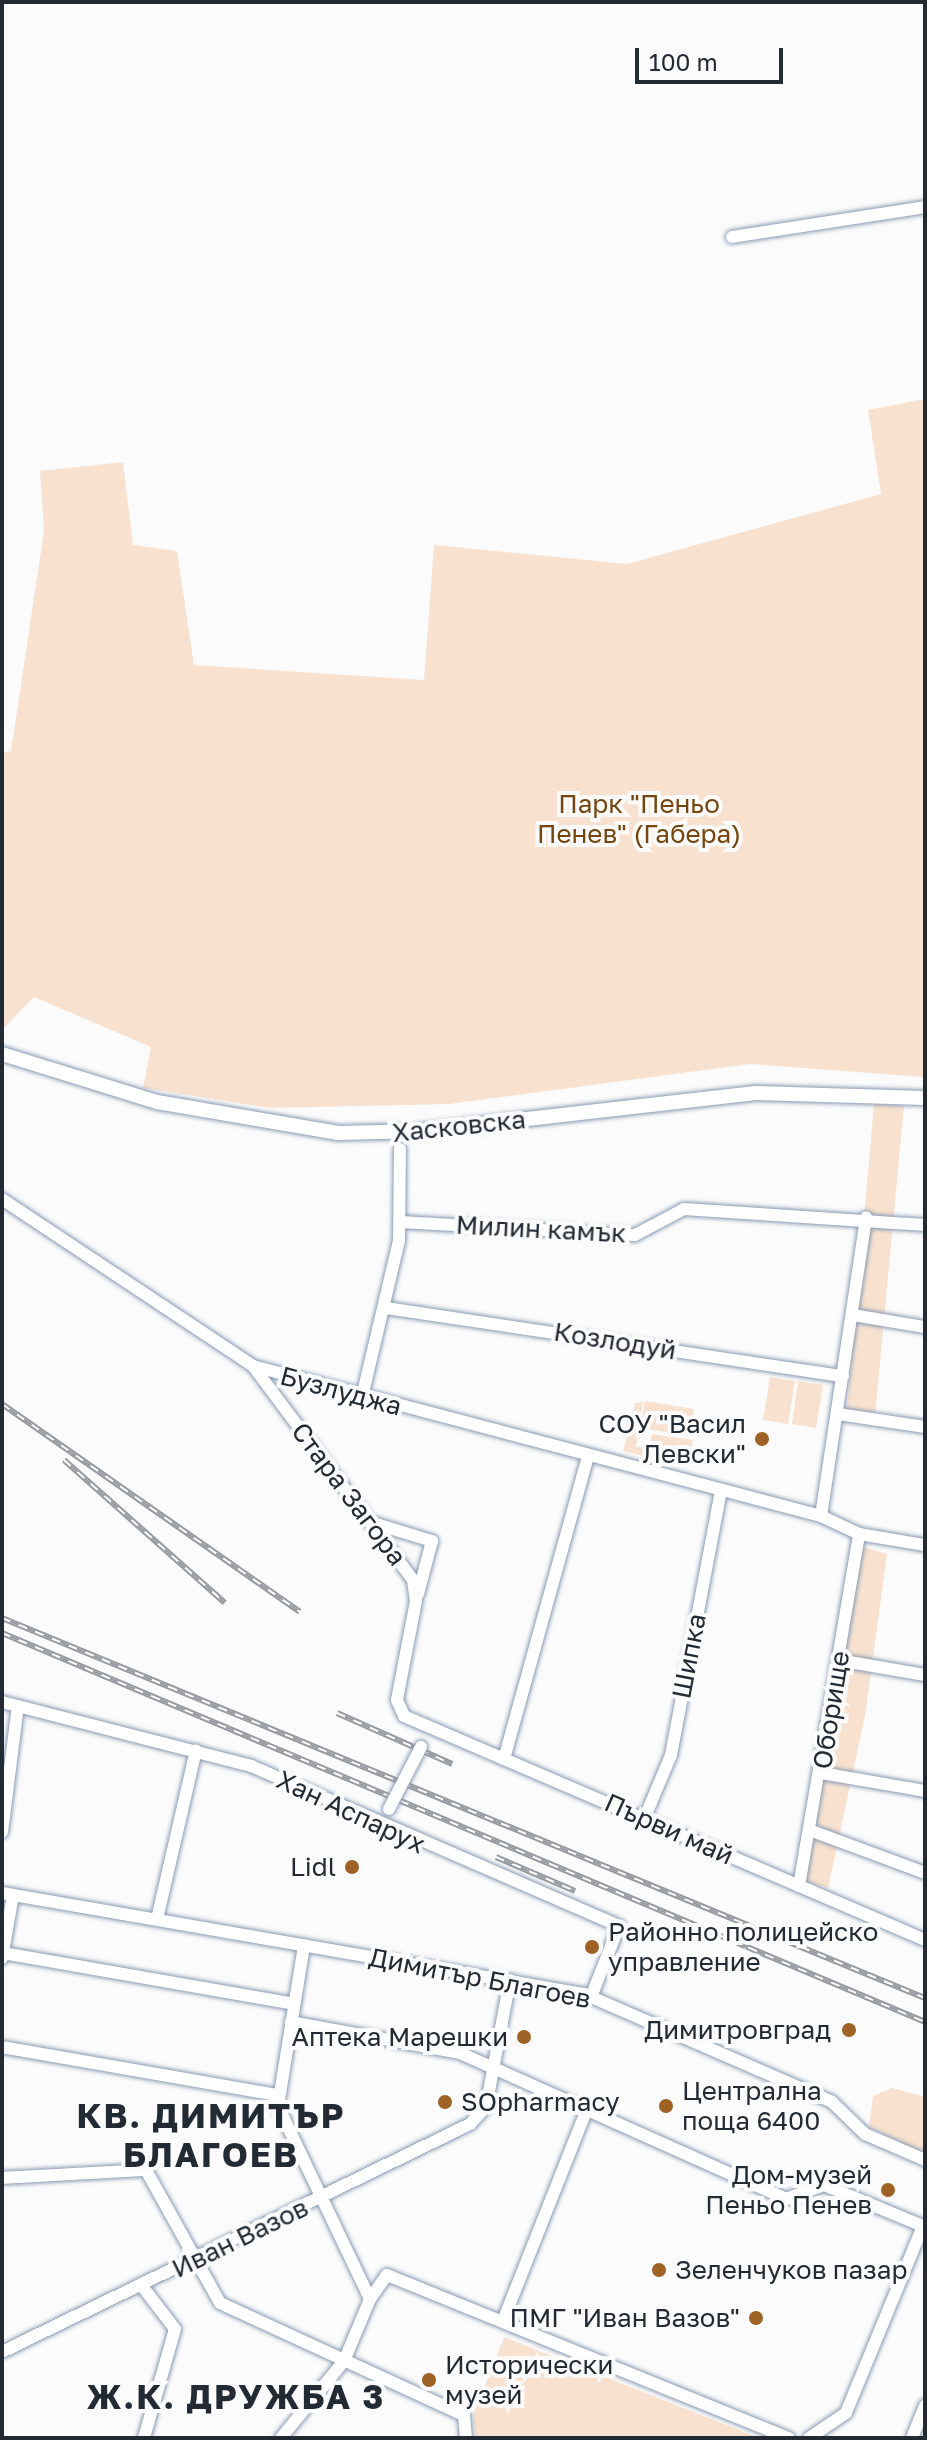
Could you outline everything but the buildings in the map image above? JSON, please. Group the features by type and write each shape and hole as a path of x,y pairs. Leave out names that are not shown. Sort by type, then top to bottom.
{"main road":[{"name":"Хасковска","path":"2,1054 157,1102 338,1133 410,1132 756,1093 925,1098"}],"street":[{"path":"732,237 925,207"},
{"path":"362,1397 386,1308 400,1222 400,1149"},
{"name":"Бузлуджа","path":"2,1199 253,1366 588,1457 821,1516 859,1534 925,1545"},
{"name":"Милин камък","path":"400,1222 635,1235 684,1209 866,1217 925,1225"},
{"path":"821,1516 866,1217"},
{"name":"Козлодуй","path":"386,1308 843,1376"},
{"path":"853,1315 925,1327"},
{"name":"Стара Загора","path":"253,1366 413,1580 416,1601"},
{"path":"838,1414 925,1427"},
{"path":"504,1759 588,1457"},
{"name":"Шипка","path":"645,1817 671,1755 721,1491"},
{"path":"372,1523 432,1541 416,1601"},
{"name":"Оборище","path":"799,1886 812,1831 859,1534"},
{"name":"Първи май","path":"416,1601 397,1700 411,1720 645,1817 925,1940"},
{"path":"838,1660 925,1675"},
{"name":"Хан Аспарух","path":"2,1702 196,1750 307,1790 619,1926 591,1997"},
{"path":"2,1832 18,1706"},
{"path":"389,1809 421,1747"},
{"path":"157,1919 196,1750"},
{"path":"821,1773 925,1791"},
{"path":"812,1831 925,1873"},
{"path":"8,1894 3,1949 294,2004"},
{"name":"Димитър Благоев","path":"8,1894 510,1980 591,1997 832,2102 865,2134 925,2160"},
{"path":"304,1945 277,2095 321,2198 370,2299"},
{"name":"Иван Вазов","path":"2,2352 321,2198 480,2116 495,2068 510,1980"},
{"path":"291,2022 460,2053 588,2106 786,2199 824,2185 925,2229 846,2413 809,2438"},
{"path":"2,2047 277,2095"},
{"path":"503,2321 588,2106"},
{"path":"2,2178 146,2170 193,2260 220,2303 464,2415 466,2438"},
{"path":"301,2438 284,2434 344,2361 383,2274 789,2438"},
{"path":"142,2286 175,2329 144,2438"},
{"path":"912,2438 925,2406"}],"green space":[{"name":"Парк \"Пеньо Пенев\" (Габера)","path":"925,399 925,1077 750,1064 449,1104 270,1108 143,1088 151,1047 34,997 2,1030 2,753 11,751 44,531 40,471 123,462 133,545 177,551 194,665 424,680 434,545 627,564 881,494 868,410"},
{"path":"874,1104 904,1106 875,1416 847,1411"},
{"path":"770,1377 795,1381 788,1424 763,1420"},
{"path":"798,1381 823,1385 816,1428 792,1424"},
{"path":"645,1401 694,1409 690,1436 641,1428"},
{"path":"643,1402 636,1447 649,1448 652,1434 693,1440 687,1466 623,1451 635,1403"},
{"path":"857,1545 887,1554 865,1716 828,1888 800,1880"},
{"path":"892,2088 925,2097 925,2154 869,2127 873,2096"},
{"path":"504,2337 759,2438 475,2438 473,2415"}],"railway":[{"path":"2,1404 300,1612"},
{"path":"64,1460 225,1603"},
{"path":"2,1618 925,1998"},
{"path":"2,1633 925,2022"},
{"path":"337,1713 452,1764"},
{"path":"496,1857 575,1891"}],"place":[{"name":"СОУ \"Васил Левски\"","path":"762,1439"},
{"name":"Lidl","path":"352,1867"},
{"name":"Районно полицейско управление","path":"592,1947"},
{"name":"Димитровград","path":"849,2030"},
{"name":"Аптека Марешки","path":"524,2037"},
{"name":"SOpharmacy","path":"445,2102"},
{"name":"Централна поща 6400","path":"666,2106"},
{"name":"Дом-музей Пеньо Пенев","path":"888,2190"},
{"name":"Зеленчуков пазар","path":"659,2270"},
{"name":"ПМГ \"Иван Вазов\"","path":"756,2318"},
{"name":"Исторически музей","path":"429,2380"}],"district":[{"name":"КВ. ДИМИТЪР БЛАГОЕВ","path":"211,2134"},
{"name":"Ж.К. ДРУЖБА 3","path":"236,2397"}]}
